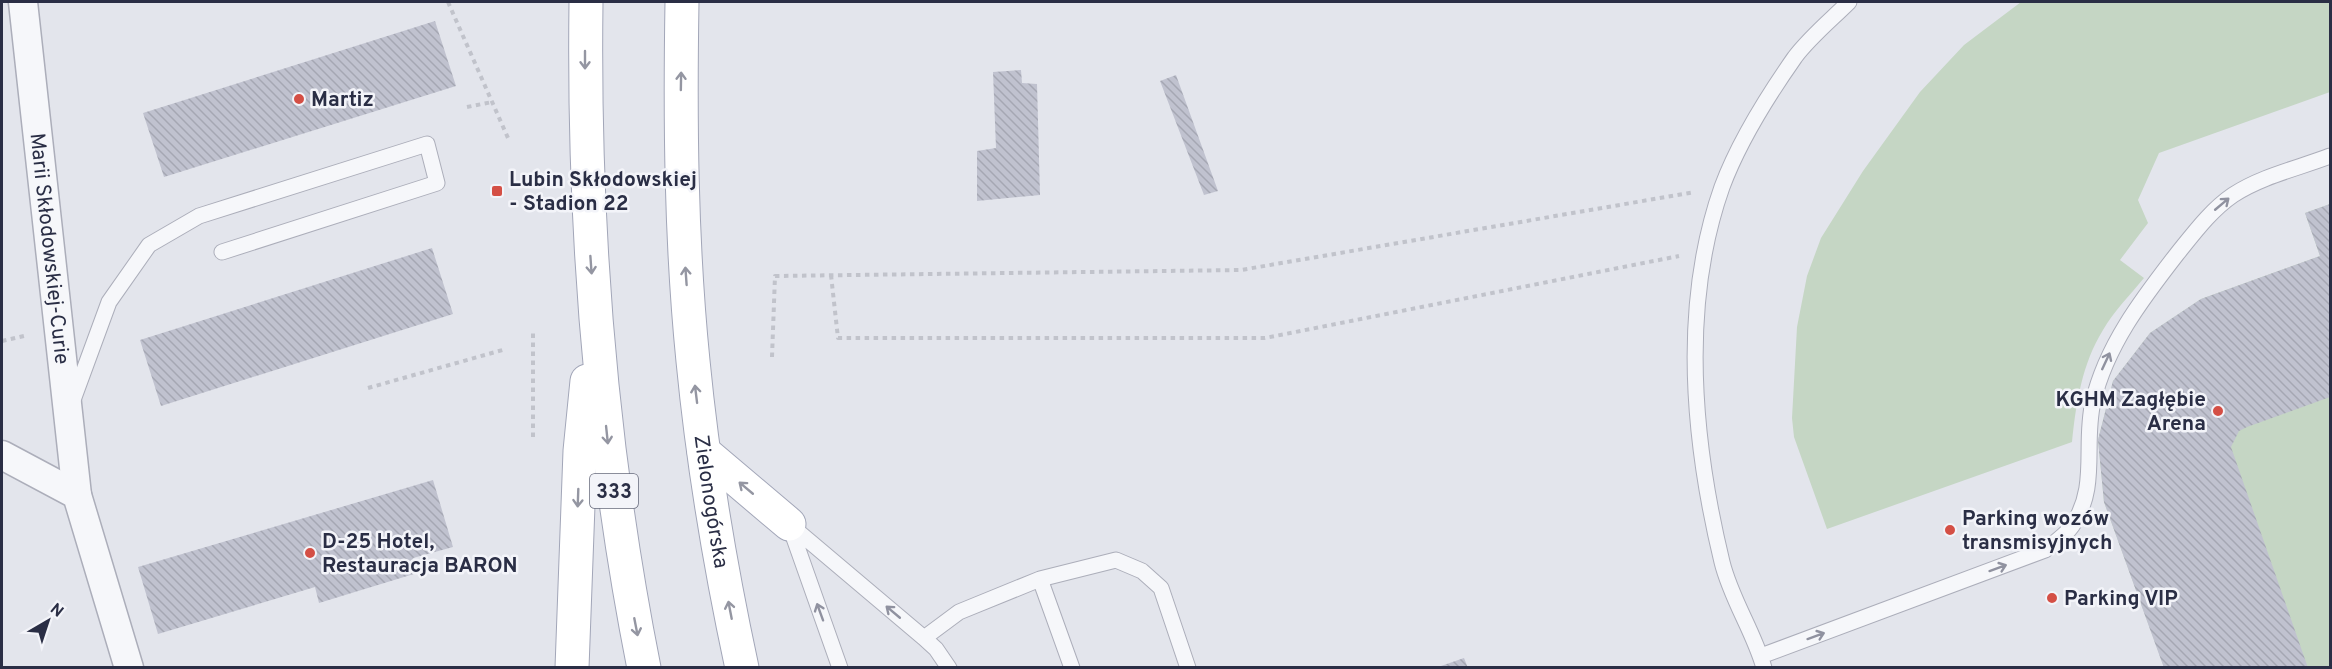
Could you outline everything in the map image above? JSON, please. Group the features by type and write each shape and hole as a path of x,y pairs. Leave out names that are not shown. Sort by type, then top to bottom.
{"main road":[{"name":"333","path":"586,2 586,185 594,314 615,502 645,668"},
{"name":"Zielonogórska","path":"682,2 682,205 690,334 704,452 723,576 742,668"},
{"path":"572,668 580,451 594,314"},
{"path":"704,452 789,524"}],"street":[{"name":"Marii Skłodowskiej-Curie","path":"24,2 77,495 129,668"},
{"path":"2,455 77,495"}],"lane":[{"path":"1849,2 1797,55 1743,142 1722,187 1707,251 1696,324 1699,441 1723,565 1762,662 2045,550 2072,527 2087,498 2090,479 2092,404 2102,369 2149,290 2201,224 2233,195 2258,182 2331,156"},
{"path":"69,411 109,302 149,245 199,216 427,144 437,183 222,252"},
{"path":"789,524 924,638 936,649 949,668"},
{"path":"789,524 840,668"},
{"path":"924,638 959,612 1040,579 1116,560 1142,571 1161,588 1188,668"},
{"path":"1040,579 1072,668"}],"path":[{"path":"448,2 508,138"},
{"path":"467,106 492,102"},
{"path":"772,357 775,276 1241,270 1722,187"},
{"path":"831,275 838,338 1265,338 1707,251"},
{"path":"533,329 533,437"},
{"path":"368,388 506,349"}],"green space":[{"path":"2021,2 2330,2 2330,92 2159,153 2138,200 2148,223 2120,260 2144,278 2107,323 2090,356 2078,398 2072,442 1827,529 1794,437 1792,418 1797,327 1807,276 1821,238 1863,171 1920,92 1964,45"},
{"name":"KGHM Zagłębie Arena","path":"2330,204 2330,667 2164,667 2104,502 2098,440 2113,381 2150,333 2201,299 2320,256 2305,213"}],"building":[{"name":"Martiz","path":"435,21 456,86 164,177 143,113"},
{"path":"1021,70 1022,83 1037,84 1040,195 977,201 977,151 996,148 993,72"},
{"path":"1176,75 1218,191 1204,195 1160,81"},
{"name":"KGHM Zagłębie Arena","path":"2330,204 2330,397 2239,431 2231,447 2308,668 2164,668 2104,502 2098,440 2113,381 2150,333 2201,299 2320,256 2305,213"},
{"path":"432,248 453,314 161,406 140,340"},
{"name":"D-25 Hotel, Restauracja BARON","path":"433,480 453,547 413,558 417,573 319,603 315,587 158,634 138,567"},
{"path":"1464,658 1468,668 1438,668 1438,667"}],"place":[{"name":"Martiz","path":"299,99"},
{"name":"Lubin Skłodowskiej - Stadion 22","path":"497,191"},
{"name":"KGHM Zagłębie Arena","path":"2218,411"},
{"name":"Parking wozów transmisyjnych","path":"1950,530"},
{"name":"D-25 Hotel, Restauracja BARON","path":"310,553"},
{"name":"Parking VIP","path":"2052,598"}]}
